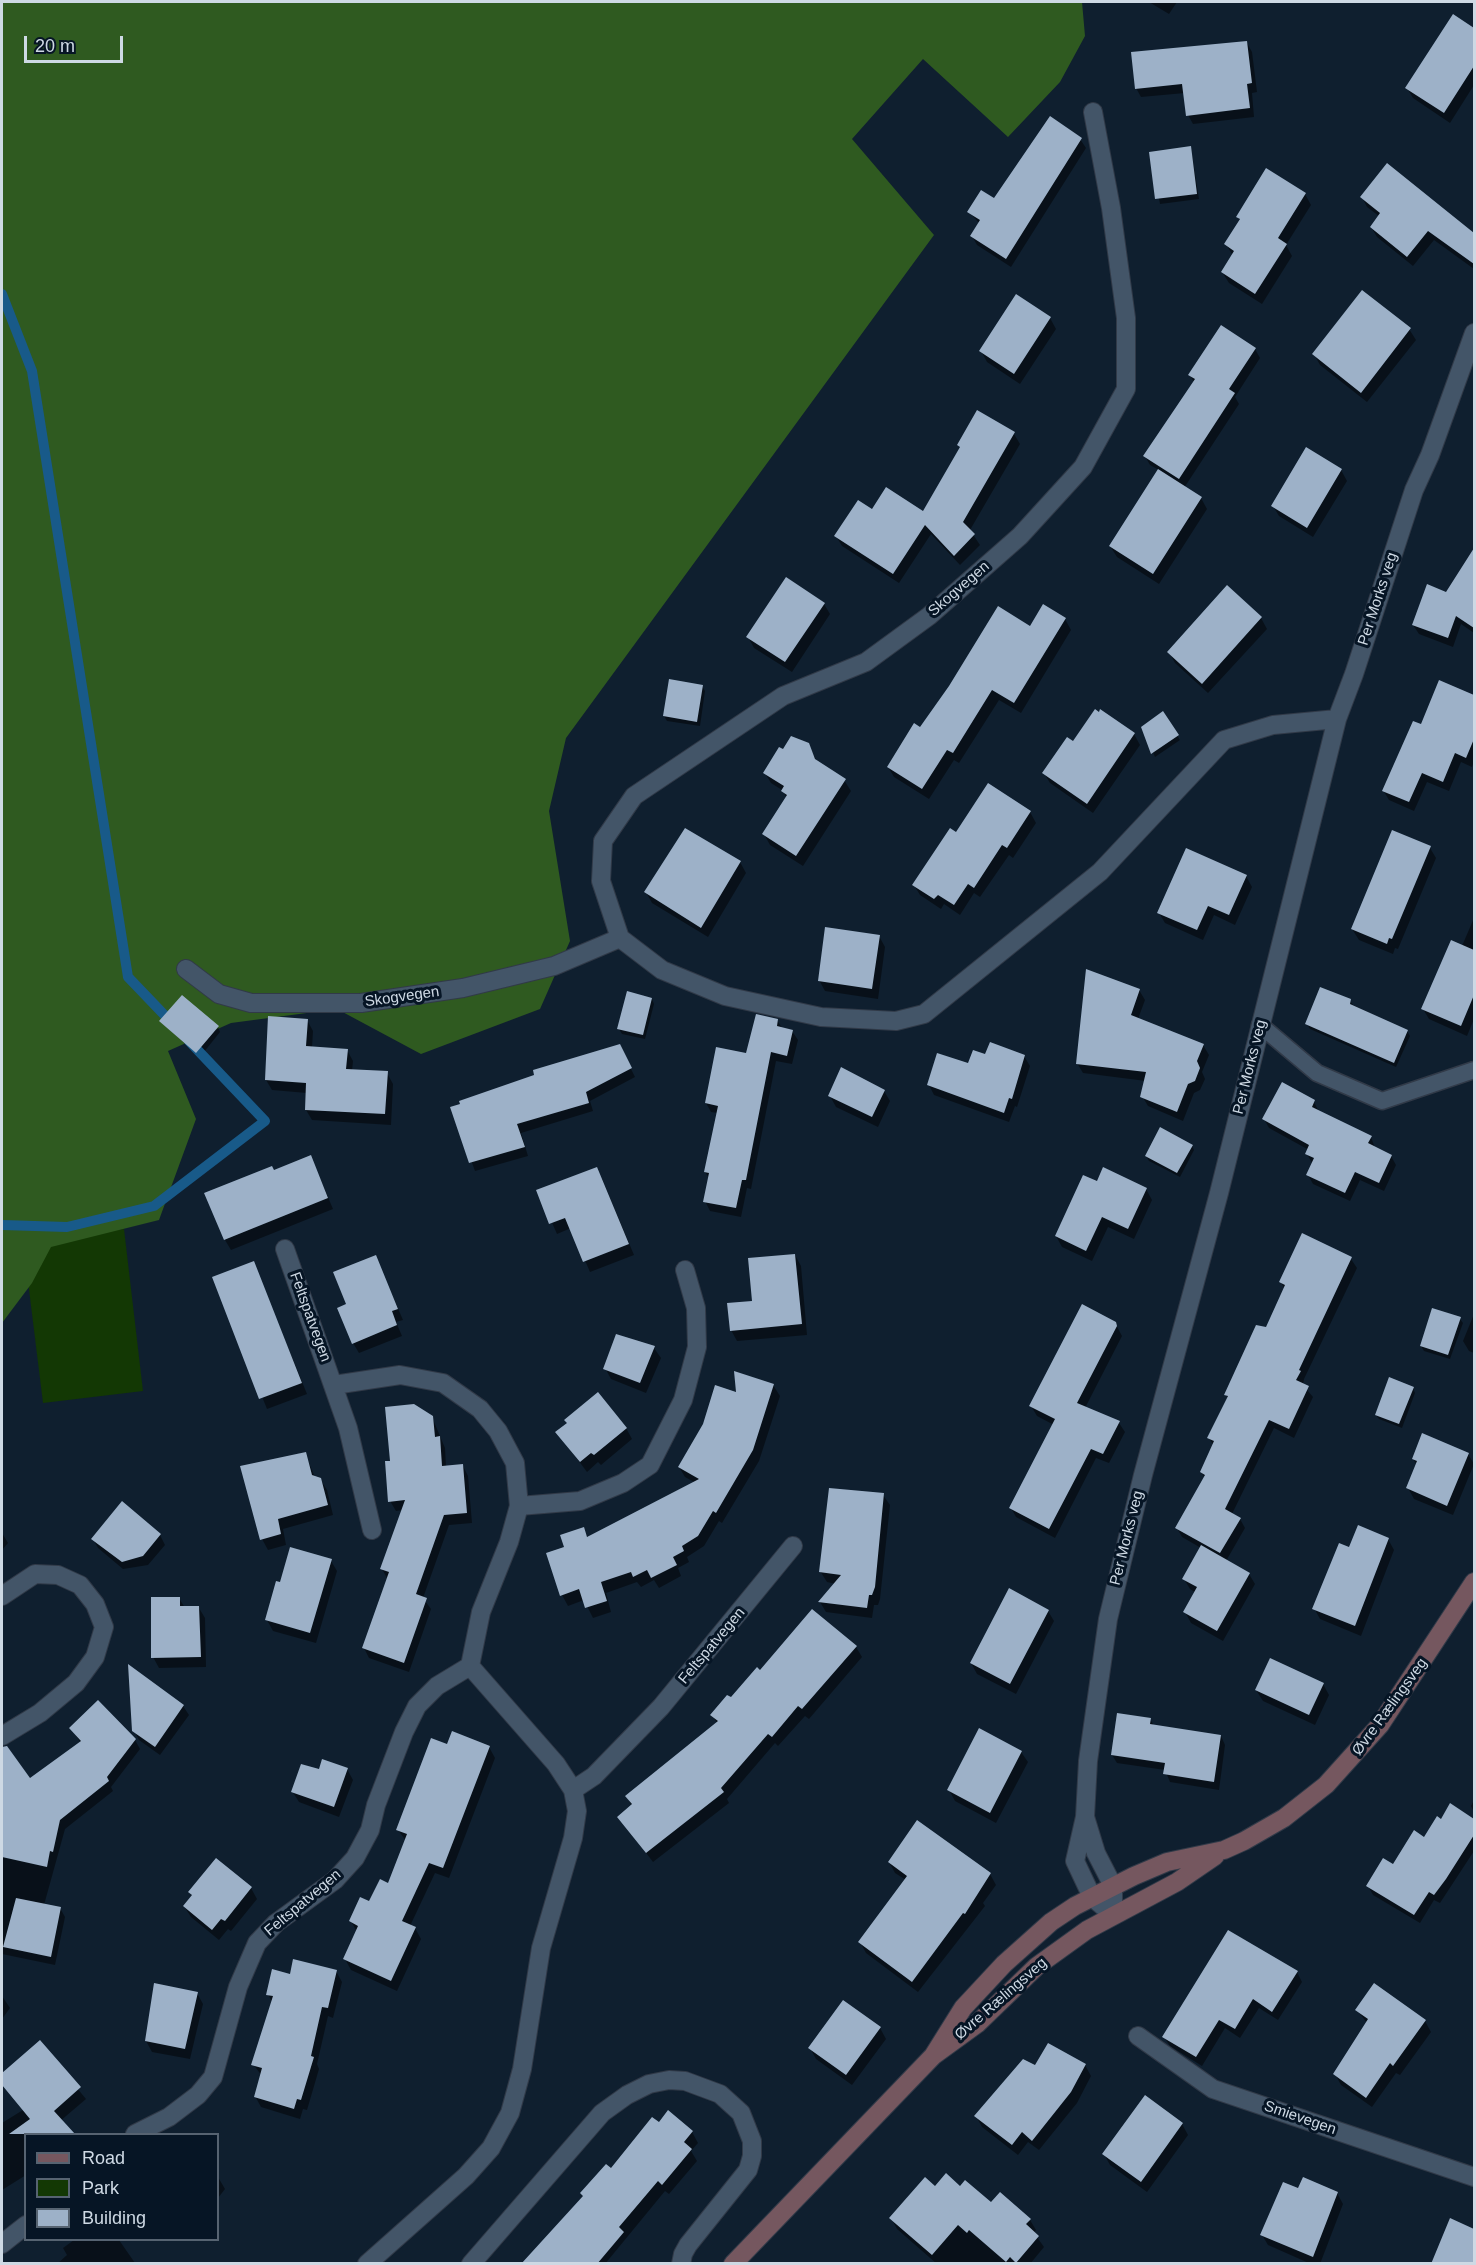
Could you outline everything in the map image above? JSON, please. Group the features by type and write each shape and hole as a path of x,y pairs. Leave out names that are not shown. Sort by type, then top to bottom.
{"main road":[{"name":"Øvre Rælingsveg","path":"733,2264 933,2056 977,2024 1037,1966 1113,1915 1177,1882 1224,1850 1298,1808 1344,1768 1380,1725 1474,1582"},
{"name":"Øvre Rælingsveg","path":"933,2056 963,2008 1004,1964 1051,1922 1113,1886 1167,1862 1224,1850"}],"street":[{"name":"Skogvegen","path":"186,969 219,994 251,1003 361,1003 463,988 554,966 620,938 601,881 603,841 634,796 783,696 867,663 928,616 1020,536 1083,467 1126,389 1126,318 1111,208 1093,112"},
{"name":"Per Morks veg","path":"1113,1915 1092,1897 1075,1861 1084,1817 1089,1750 1108,1619 1143,1475 1220,1193 1337,719 1414,490 1430,455 1474,333"},
{"path":"620,938 662,970 725,996 821,1017 896,1021 924,1014 1100,872 1224,740 1273,725 1337,719"},
{"name":"Feltspatvegen","path":"285,1249 348,1428 372,1530"},
{"path":"519,1506 580,1501 623,1483 650,1465 683,1400 698,1347 696,1308 685,1270"},
{"path":"334,1385 400,1375 443,1383 480,1409 498,1431 515,1463 519,1506 509,1542 481,1612 470,1666 556,1764 573,1790 578,1812 573,1838 541,1948 522,2069 510,2113 490,2148 466,2176 367,2264"},
{"name":"Feltspatvegen","path":"573,1790 594,1776 661,1707 793,1546"},
{"path":"2,1596 35,1574 58,1575 80,1585 95,1604 104,1627 95,1657 76,1683 40,1713 2,1737"},
{"name":"Feltspatvegen","path":"137,2133 198,2095 213,2077 238,1987 257,1943 276,1923 334,1880 355,1858 370,1830 376,1805 417,1706 437,1686 470,1666"},
{"name":"Per Morks veg","path":"1084,1817 1096,1853 1113,1886 1113,1915"},
{"name":"Smievegen","path":"1138,2036 1213,2089 1474,2177"},
{"path":"471,2264 602,2113 641,2088 669,2080 706,2087 731,2102 741,2113 752,2141 752,2156 748,2170 688,2245 681,2264"},
{"path":"2,2244 24,2227"}],"lane":[{"path":"1260,1025 1317,1073 1382,1101 1474,1070"}],"green space":[{"path":"2,2 1082,2 1085,36 1060,82 1008,137 923,59 852,139 934,235 566,738 549,811 570,941 540,1009 421,1054 337,1009 231,1023 168,1051 196,1119 159,1220 51,1247 32,1283 2,1323"},
{"path":"124,1229 143,1391 43,1403 23,1241"}],"building":[{"path":"1453,14 1474,28 1474,66 1444,113 1405,88"},
{"path":"1247,41 1252,83 1247,84 1250,108 1186,116 1182,84 1135,89 1131,52"},
{"path":"1050,116 1082,138 1006,259 970,236 980,220 967,212 981,190 994,198"},
{"path":"1191,146 1197,194 1155,199 1149,152"},
{"path":"1387,163 1474,233 1474,264 1428,231 1407,257 1370,227 1380,213 1360,197"},
{"path":"1266,168 1306,193 1278,238 1287,244 1255,294 1221,272 1234,251 1224,244 1240,219 1236,217"},
{"path":"1362,290 1411,328 1361,393 1312,354"},
{"path":"1016,294 1051,317 1014,374 979,351"},
{"path":"1221,325 1256,348 1229,389 1235,393 1179,479 1143,456 1195,379 1188,375"},
{"path":"977,410 1015,432 963,522 975,534 954,556 925,525 893,574 834,536 858,500 872,509 886,487 923,511 960,447 957,445"},
{"path":"1306,447 1342,469 1307,528 1271,506"},
{"path":"1158,469 1202,497 1153,574 1109,546"},
{"path":"1474,548 1474,628 1456,616 1448,638 1412,625 1427,584 1446,592"},
{"path":"786,577 825,603 785,662 746,637"},
{"path":"1227,585 1262,617 1202,684 1167,652"},
{"path":"1043,604 1066,618 1014,703 992,690 953,753 947,750 922,789 887,767 914,723 920,727 949,686 998,606 1030,626"},
{"path":"669,679 703,685 697,722 663,716"},
{"path":"1439,680 1474,695 1474,739 1466,758 1455,753 1443,782 1422,773 1409,802 1382,791 1413,721 1421,724"},
{"path":"1095,709 1099,712 1100,709 1135,733 1087,804 1042,773 1067,737 1073,741"},
{"path":"1163,711 1179,735 1151,754 1141,727"},
{"path":"791,736 809,743 815,759 846,779 796,856 762,834 787,795 781,791 784,786 763,773 779,747 783,749"},
{"path":"988,783 1031,811 1007,848 1002,845 974,888 968,884 954,905 938,895 934,899 912,885 950,828 956,832"},
{"path":"685,828 741,861 701,928 644,892"},
{"path":"1392,830 1431,846 1392,939 1389,938 1387,944 1351,929"},
{"path":"1186,848 1247,875 1229,915 1208,906 1197,930 1157,913"},
{"path":"825,927 880,935 872,989 818,981"},
{"path":"1451,940 1474,950 1474,995 1461,1026 1421,1009"},
{"path":"1086,969 1140,989 1131,1015 1204,1044 1197,1061 1200,1068 1195,1081 1188,1084 1177,1112 1140,1097 1146,1072 1076,1064"},
{"path":"1320,987 1351,999 1350,1004 1408,1030 1394,1063 1305,1024"},
{"path":"627,991 652,998 643,1035 617,1029"},
{"path":"182,995 219,1026 196,1053 159,1021"},
{"path":"756,1014 778,1019 777,1026 793,1030 787,1056 771,1052 746,1180 742,1180 736,1208 703,1202 709,1173 704,1172 718,1106 705,1103 716,1047 746,1053"},
{"path":"268,1016 308,1019 306,1046 348,1049 346,1069 388,1071 385,1114 305,1110 306,1083 265,1080"},
{"path":"990,1042 1025,1055 1012,1099 1009,1098 1004,1113 927,1085 937,1053 968,1063 973,1050 985,1054"},
{"path":"620,1044 632,1068 586,1092 589,1103 517,1124 525,1147 469,1163 450,1107 460,1104 459,1101 534,1075 533,1070"},
{"path":"841,1067 885,1090 872,1117 828,1096"},
{"path":"1282,1082 1315,1100 1312,1107 1372,1136 1368,1143 1392,1155 1379,1183 1355,1172 1345,1193 1306,1175 1314,1158 1305,1154 1309,1145 1262,1119"},
{"path":"1160,1127 1193,1145 1177,1173 1145,1156"},
{"path":"311,1155 328,1198 224,1240 204,1193 272,1166 274,1170"},
{"path":"597,1167 629,1244 583,1262 565,1218 549,1224 536,1190"},
{"path":"1103,1167 1147,1188 1128,1229 1102,1217 1086,1251 1055,1236 1083,1175 1097,1181"},
{"path":"1302,1233 1352,1257 1299,1370 1301,1371 1296,1380 1309,1386 1289,1429 1269,1420 1225,1509 1241,1518 1220,1553 1175,1528 1205,1475 1200,1472 1214,1441 1207,1438 1228,1396 1224,1395 1256,1325 1266,1327 1285,1285 1279,1282"},
{"path":"795,1254 802,1324 730,1331 727,1303 752,1301 748,1258"},
{"path":"376,1255 398,1309 392,1311 397,1325 352,1344 337,1308 346,1304 333,1272"},
{"path":"254,1261 302,1383 259,1399 212,1277"},
{"path":"1082,1304 1116,1322 1117,1326 1077,1403 1120,1421 1103,1454 1091,1449 1049,1529 1009,1508 1055,1419 1029,1406"},
{"path":"1432,1308 1461,1317 1448,1355 1420,1346"},
{"path":"616,1334 655,1346 640,1383 603,1369"},
{"path":"734,1371 774,1384 753,1450 716,1513 713,1511 698,1536 682,1546 684,1551 673,1557 677,1565 651,1578 647,1570 633,1577 631,1572 601,1582 607,1601 585,1608 579,1589 560,1596 546,1553 564,1547 560,1535 584,1527 587,1537 699,1479 678,1467 703,1424 715,1385 736,1392"},
{"path":"1389,1377 1414,1387 1399,1424 1375,1415"},
{"path":"598,1392 627,1428 594,1455 591,1453 580,1462 555,1432 567,1423 564,1420"},
{"path":"414,1404 433,1416 435,1437 440,1436 442,1466 463,1464 467,1513 444,1515 416,1594 427,1598 404,1663 362,1648 389,1572 380,1569 405,1500 388,1502 385,1461 390,1461 385,1407"},
{"path":"1422,1433 1469,1453 1447,1506 1406,1488 1417,1461 1412,1459"},
{"path":"306,1452 312,1475 321,1478 328,1505 278,1519 281,1534 260,1540 240,1466"},
{"path":"829,1488 884,1493 875,1587 872,1595 869,1595 867,1608 818,1602 841,1575 819,1572"},
{"path":"122,1501 161,1534 143,1556 122,1562 91,1539"},
{"path":"1358,1525 1389,1538 1355,1626 1312,1609 1339,1543 1349,1547"},
{"path":"1201,1545 1250,1573 1217,1631 1183,1612 1197,1587 1182,1579"},
{"path":"290,1547 332,1559 310,1633 265,1620 276,1581 280,1582"},
{"path":"1009,1588 1049,1610 1010,1684 970,1663"},
{"path":"151,1597 180,1597 180,1606 199,1606 201,1657 151,1658"},
{"path":"812,1609 857,1646 802,1709 798,1706 772,1737 768,1734 721,1788 724,1792 646,1853 617,1817 632,1804 625,1796 718,1721 710,1715 727,1695 731,1697 757,1667 760,1670"},
{"path":"1270,1658 1324,1683 1309,1715 1255,1690"},
{"path":"128,1664 184,1705 155,1747 132,1731"},
{"path":"98,1700 136,1739 107,1777 109,1781 60,1820 47,1867 2,1857 2,1747 7,1746 30,1778 81,1741 69,1728"},
{"path":"1117,1713 1151,1718 1150,1724 1221,1735 1214,1782 1163,1774 1165,1763 1111,1755"},
{"path":"979,1728 1022,1751 990,1813 947,1790"},
{"path":"452,1731 490,1746 443,1868 429,1863 402,1921 416,1927 391,1981 343,1959 358,1926 349,1921 360,1897 369,1901 380,1879 388,1883 407,1834 396,1830 431,1738 447,1744"},
{"path":"322,1759 348,1768 334,1807 291,1792 301,1764 319,1769"},
{"path":"1450,1803 1474,1819 1474,1835 1434,1895 1429,1892 1414,1915 1366,1886 1383,1858 1393,1864 1414,1830 1424,1837 1437,1816 1441,1819"},
{"path":"917,1820 991,1873 965,1914 963,1913 912,1982 858,1942 907,1876 888,1862"},
{"path":"216,1858 252,1887 225,1921 221,1919 212,1930 183,1906 192,1895 188,1892"},
{"path":"16,1898 61,1907 51,1957 3,1947"},
{"path":"1228,1930 1298,1971 1272,2012 1253,1999 1235,2029 1219,2020 1196,2057 1162,2037"},
{"path":"293,1959 337,1970 328,2008 322,2007 311,2056 314,2057 301,2100 297,2099 294,2109 254,2097 262,2068 251,2065 273,1996 266,1995 272,1969 290,1974"},
{"path":"154,1983 198,1992 185,2049 145,2041"},
{"path":"1374,1983 1426,2020 1393,2066 1390,2063 1366,2098 1333,2074 1368,2019 1355,2010"},
{"path":"843,2000 881,2027 846,2075 808,2048"},
{"path":"40,2040 81,2087 54,2111 74,2133 9,2134 30,2119 2,2085 2,2073"},
{"path":"1048,2043 1086,2064 1071,2092 1032,2141 1022,2132 1012,2145 974,2116 1023,2059 1035,2065"},
{"path":"1145,2095 1183,2123 1141,2182 1102,2154"},
{"path":"668,2110 693,2131 684,2142 692,2149 662,2185 658,2181 619,2227 624,2232 597,2264 521,2264 583,2196 580,2193 606,2164 611,2168 652,2117 659,2122"},
{"path":"946,2173 960,2186 965,2180 991,2202 1000,2192 1031,2219 1026,2224 1039,2236 1016,2263 1010,2257 1006,2262 969,2230 967,2233 958,2225 932,2255 889,2218 925,2177 935,2186"},
{"path":"1303,2177 1338,2192 1313,2257 1260,2235 1283,2182 1298,2188"},
{"path":"1450,2218 1474,2229 1474,2264 1431,2264"}],"waterway":[{"path":"2,294 32,371 128,977 174,1025"},
{"path":"2,1225 67,1227 154,1206 265,1121 189,1041"}]}
